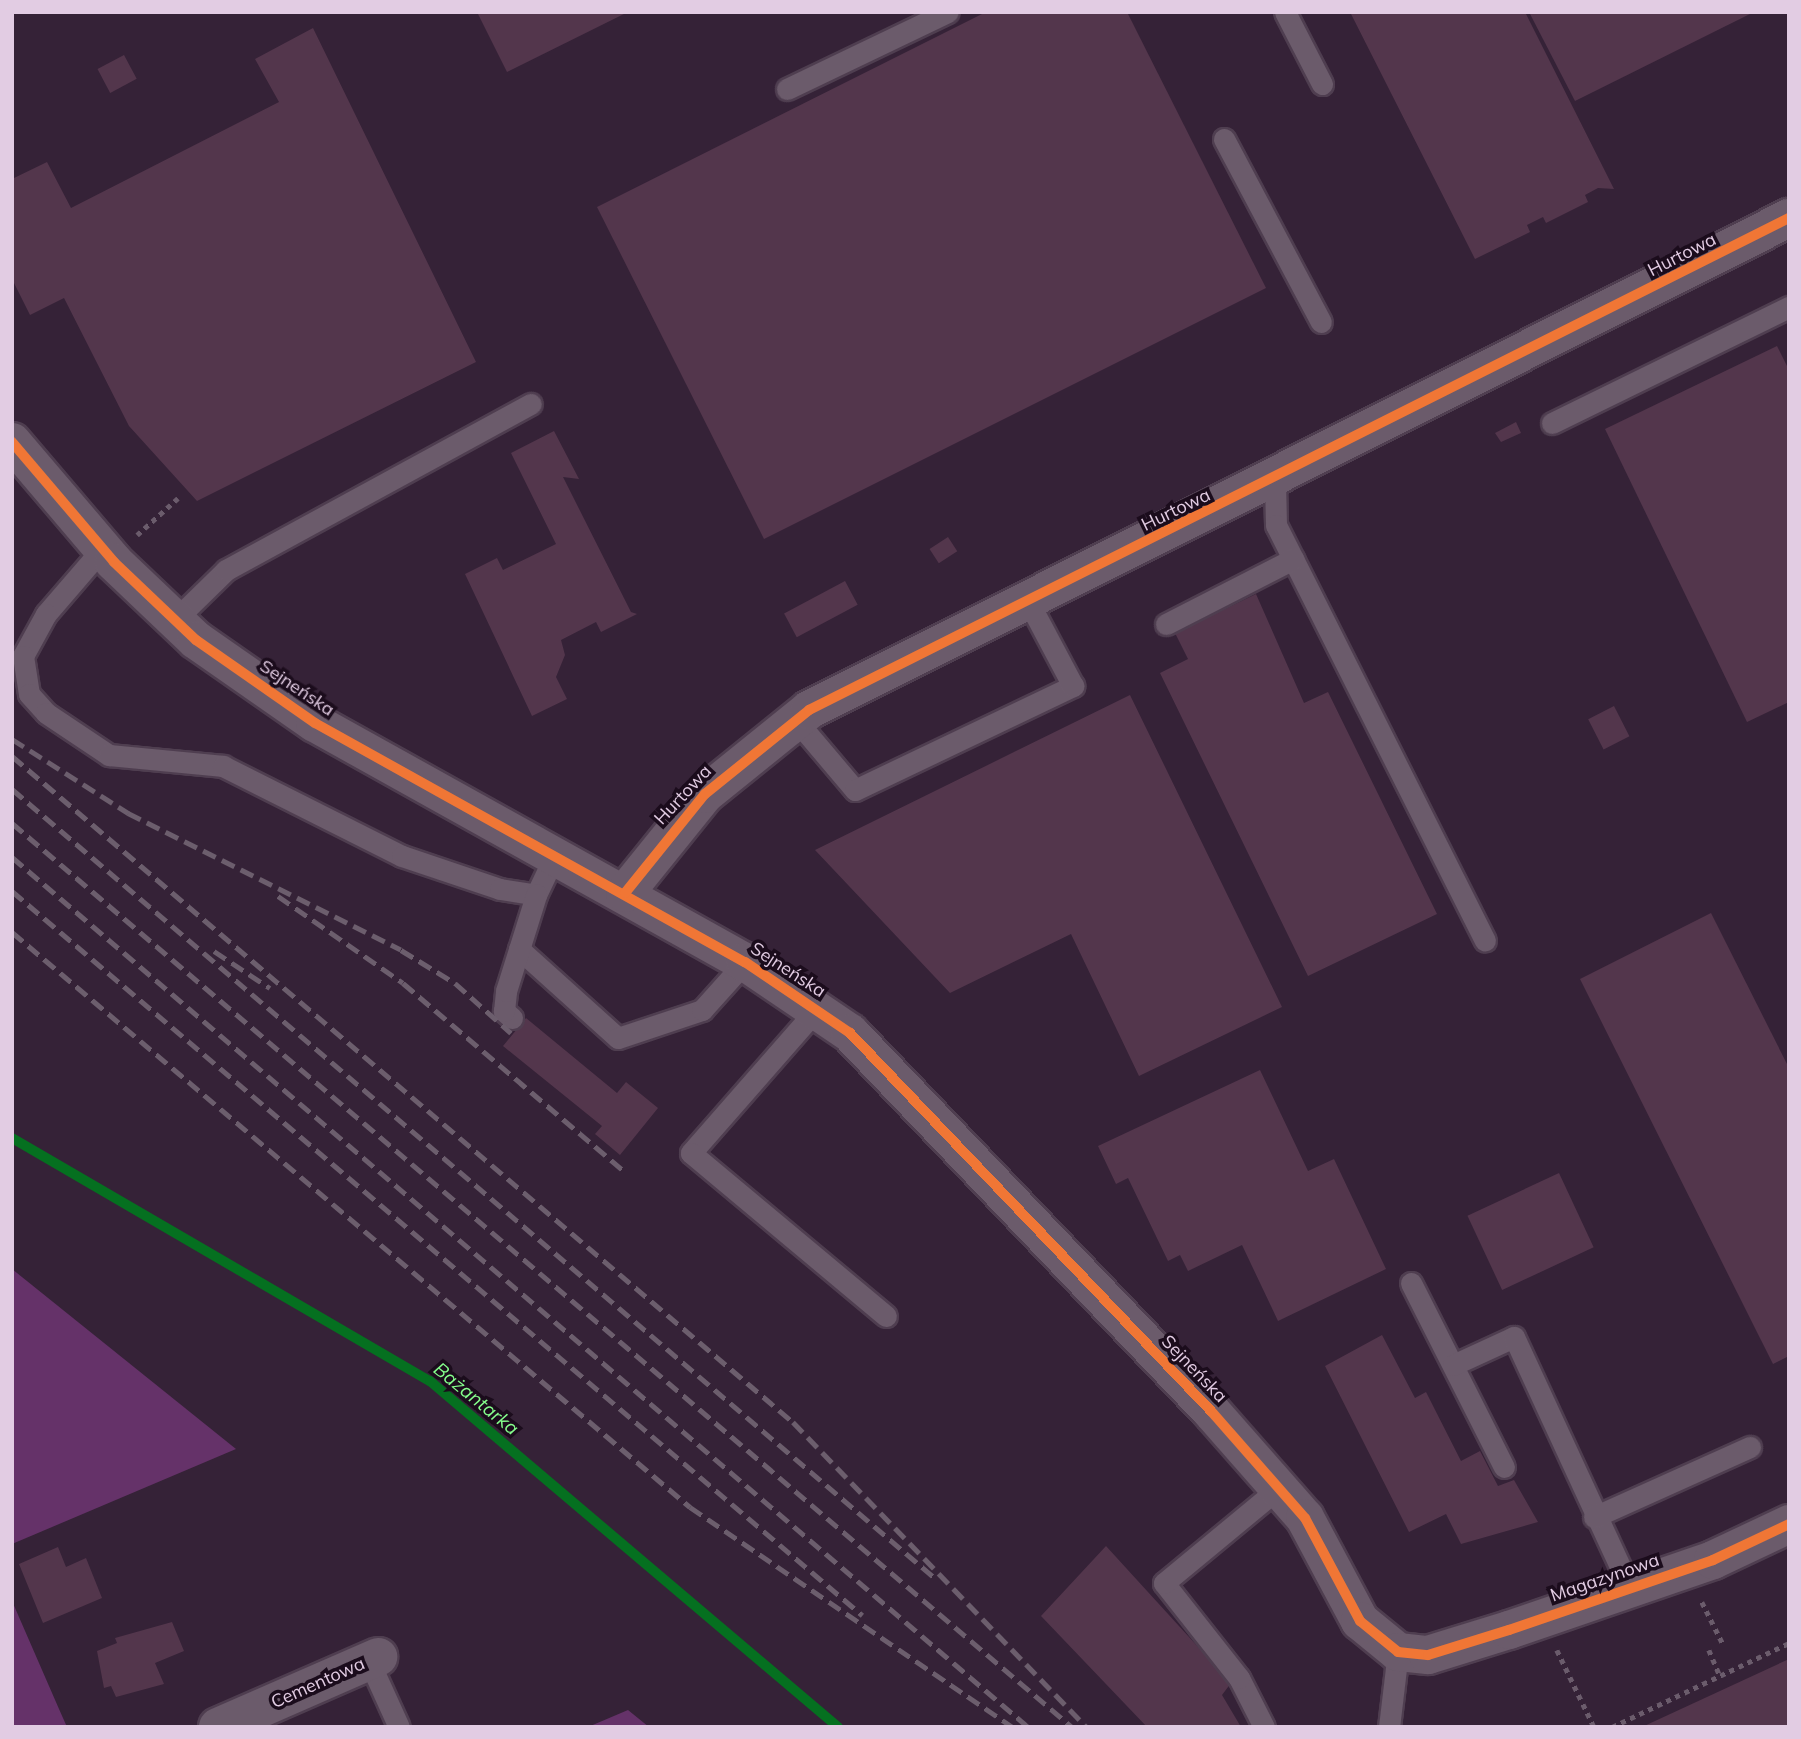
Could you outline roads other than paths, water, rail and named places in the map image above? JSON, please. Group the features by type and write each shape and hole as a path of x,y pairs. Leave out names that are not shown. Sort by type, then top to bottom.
{"street":[{"name":"Hurtowa","path":"625,893 705,794 796,719 1027,599 1275,481 1789,218"},
{"name":"Sejneńska","path":"12,442 106,554 175,620 315,723 745,962 850,1033 992,1176 1279,1488 1305,1518 1360,1621 1413,1654"},
{"name":"Magazynowa","path":"1413,1654 1630,1588 1789,1524"},
{"name":"Cementowa","path":"218,1727 374,1659"}],"lane":[{"path":"787,89 948,12"},
{"path":"1285,12 1322,84"},
{"path":"1224,139 1321,322"},
{"path":"1552,423 1789,307"},
{"path":"175,620 226,570 531,404"},
{"path":"1275,481 1276,525 1485,940"},
{"path":"106,554 46,614 23,656 29,694 46,713 109,755 223,766 402,856 537,895"},
{"path":"1166,624 1293,559"},
{"path":"796,719 855,790 1073,686 1027,599"},
{"path":"512,1018 504,1010 506,991 537,895 555,855"},
{"path":"519,949 618,1038 702,1010 745,962"},
{"path":"816,1010 691,1153 886,1316"},
{"path":"1411,1283 1504,1466"},
{"path":"1453,1365 1514,1338 1594,1517 1630,1588"},
{"path":"1594,1517 1750,1447"},
{"path":"1264,1727 1239,1678 1164,1583 1279,1488"},
{"path":"1390,1727 1413,1654"},
{"path":"374,1659 399,1727"}],"waterway":[{"name":"Bażantarka","path":"12,1138 430,1381 838,1727"}],"railway":[{"path":"12,739 128,813 401,950 455,983 511,1033"},
{"path":"12,756 793,1422 1087,1727"},
{"path":"12,789 936,1579"},
{"path":"12,823 1072,1727"},
{"path":"12,857 1028,1727"},
{"path":"12,891 862,1615"},
{"path":"278,896 403,983 626,1173"},
{"path":"12,932 690,1507 1012,1727"},
{"path":"214,951 270,988"}]}
